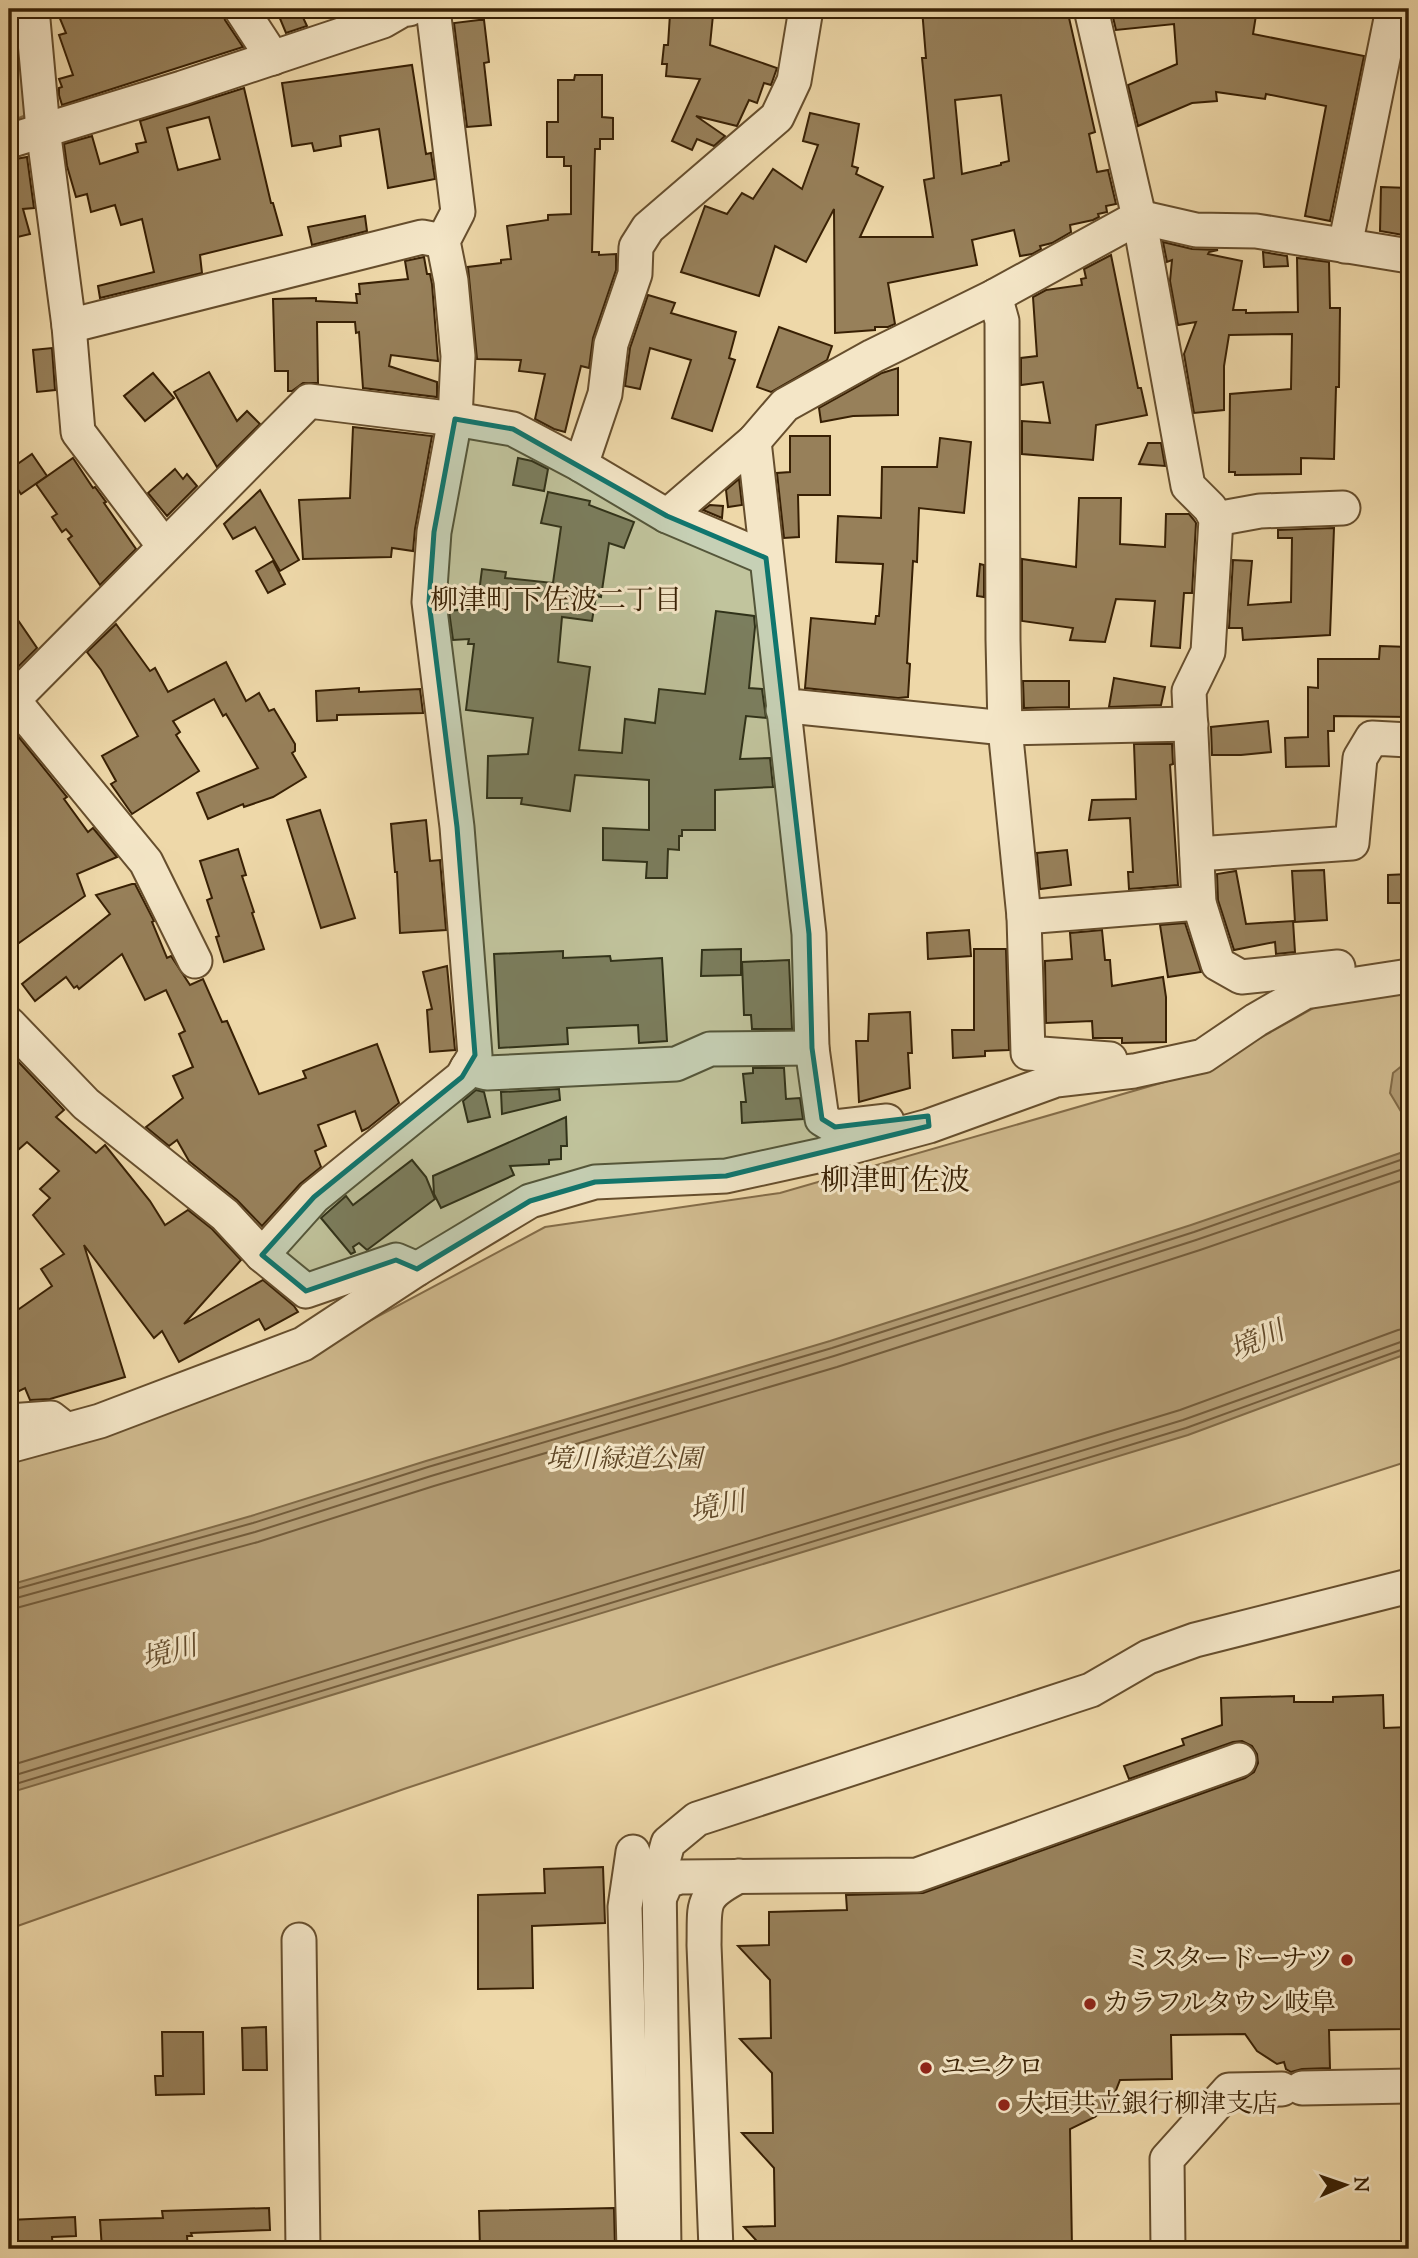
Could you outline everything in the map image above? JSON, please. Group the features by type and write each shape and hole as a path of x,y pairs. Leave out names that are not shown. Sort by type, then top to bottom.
{"street":[{"path":"32,9 43,129 69,326 78,432 164,546"},
{"path":"241,9 273,58"},
{"path":"9,141 182,88 412,9 458,212 443,241 451,282 458,356 454,419 433,532 429,602 457,827 475,1055 462,1077 314,1197 262,1255"},
{"path":"581,465 605,394 611,344 635,274 636,247 648,228 777,117 794,81 806,9"},
{"path":"1091,9 1139,217 1188,486 1210,508 1216,519 1208,652 1189,691 1199,903 1218,964 1241,977 1339,967 1368,983"},
{"path":"1345,246 1393,9"},
{"path":"667,516 754,441 785,405 873,356 995,296 1139,217 1196,230 1256,231 1409,256"},
{"path":"69,326 422,237 443,241"},
{"path":"995,296 1002,321 1005,728 1024,917 1028,1053 1125,1060 1134,1071"},
{"path":"195,961 146,862 11,702 309,401 513,429 581,465 667,516 766,558"},
{"path":"754,441 809,934 812,1048 822,1119 835,1127 928,1116 929,1126"},
{"path":"1216,519 1261,511 1343,508"},
{"path":"783,710 799,707 1005,728 1191,724"},
{"path":"1197,854 1352,843 1360,758 1371,738 1409,740"},
{"path":"1024,917 1199,903"},
{"path":"9,1446 100,1421 303,1344 417,1269 530,1201 595,1182 726,1176 822,1155 929,1126 1056,1080 1134,1071 1203,1056 1256,1020 1305,992 1409,976"},
{"path":"9,1024 86,1104 225,1215 262,1255 306,1291 396,1260 417,1269"},
{"path":"467,1068 487,1073 676,1064 710,1049 812,1048"},
{"path":"9,1421 51,1418 67,1431"},
{"path":"664,2249 659,1876 668,1843 697,1819 1091,1690 1148,1657 1195,1640 1409,1586"},
{"path":"659,1899 667,1881 680,1877 917,1875 1239,1760"},
{"path":"634,1852 625,1907 634,2249"},
{"path":"716,2249 704,1945 706,1901 716,1888 739,1877"},
{"path":"299,1940 303,2249"},
{"path":"1168,2249 1167,2159 1229,2090 1409,2086"}],"highlighted area":[{"path":"455,419 513,429 667,516 766,558 809,934 812,1048 822,1119 835,1127 928,1116 929,1126 726,1176 595,1182 530,1201 417,1269 396,1260 306,1291 262,1255 314,1197 462,1077 475,1055 457,827 429,602 434,532"}],"green space":[{"path":"9,9 15,9 26,115 9,122"},
{"name":"境川緑道公園","path":"1409,990 1409,1461 776,1665 404,1789 9,1929 9,1455 272,1373 545,1227 780,1193 1199,1072 1328,1000"}],"water":[{"path":"1409,1060 1409,1125 1390,1093 1393,1073"},
{"name":"境川","path":"1409,1150 1409,1353 1188,1435 9,1793 9,1585 251,1516 830,1341 1191,1225"}],"building":[{"path":"56,9 222,9 225,20 243,47 62,105 59,79 73,75 59,35 66,33"},
{"path":"276,9 299,9 307,26 286,33"},
{"path":"922,9 942,9 942,14 953,13 953,18 1037,9 1067,9 1095,132 1089,134 1097,172 1108,170 1116,204 1106,206 1107,212 1098,214 1099,217 1093,220 1070,225 1071,232 1052,243 1040,246 1041,249 1032,254 1020,256 1014,230 972,240 977,265 888,283 895,324 875,327 875,330 835,333 834,209 806,262 775,246 759,296 681,272 705,206 727,214 742,193 753,199 773,169 802,189 818,145 803,141 810,113 859,124 852,166 858,168 856,174 883,187 860,237 933,237 924,180 934,178 922,58 926,58","holes":["1001,95 1009,161 962,174 955,100"]},
{"path":"1123,9 1257,9 1253,34 1364,56 1330,221 1305,216 1326,106 1266,94 1265,99 1216,92 1217,101 1192,103 1138,126 1128,85 1177,64 1174,24 1116,30 1112,13"},
{"path":"670,14 713,15 710,45 777,68 771,85 764,83 757,103 749,100 737,126 696,116 725,136 714,146 697,139 692,150 672,141 700,79 666,76 667,64 662,64 664,45 668,45"},
{"path":"484,20 489,62 484,63 491,125 467,127 454,23"},
{"path":"412,65 426,154 431,153 435,179 388,188 379,129 340,136 341,146 314,151 312,143 292,146 282,83"},
{"path":"575,75 602,75 602,117 613,118 613,139 600,139 600,149 595,149 592,252 599,252 599,255 616,254 616,270 593,338 589,368 581,366 565,432 535,419 545,374 519,371 521,360 477,359 468,267 501,263 501,260 511,259 507,226 548,220 548,215 571,214 571,166 564,166 564,157 547,157 547,122 558,122 558,80 574,80"},
{"path":"244,88 271,203 282,235 200,255 202,273 100,298 98,286 154,272 142,219 121,225 115,205 91,212 87,194 76,197 64,144 92,136 100,164 138,152 136,144 146,142 140,121","holes":["209,117 220,159 178,170 167,128"]},
{"path":"27,157 34,208 23,209 30,234 9,239 10,160"},
{"path":"1381,187 1409,188 1409,236 1380,231"},
{"path":"365,216 367,231 312,245 308,227"},
{"path":"1163,242 1192,249 1218,250 1208,254 1242,261 1233,310 1246,310 1246,313 1298,312 1297,258 1329,262 1330,308 1340,308 1339,387 1336,387 1334,459 1301,458 1301,474 1235,475 1235,472 1229,472 1230,394 1291,389 1292,334 1229,335 1224,366 1224,410 1194,413 1184,354 1196,322 1178,325 1170,281 1172,260 1167,262"},
{"path":"1263,252 1287,256 1288,266 1264,267"},
{"path":"1111,255 1138,388 1141,388 1147,415 1096,425 1093,460 1022,454 1022,421 1050,423 1043,382 1021,385 1021,358 1037,356 1033,297 1046,290 1082,285 1081,279 1086,278 1084,269"},
{"path":"424,257 432,284 438,361 391,355 389,366 437,382 437,397 363,388 359,332 356,333 355,322 317,322 318,383 303,383 288,391 288,371 275,371 273,299 316,298 316,301 357,303 359,284 408,279 405,261"},
{"path":"648,295 675,303 671,313 736,332 729,358 735,360 712,431 672,418 691,360 650,348 640,389 625,386 630,348"},
{"path":"779,327 832,346 827,360 771,392 757,387"},
{"path":"52,348 55,390 37,392 33,350"},
{"path":"898,368 898,415 853,416 821,422 819,408 882,373"},
{"path":"209,372 237,421 247,411 260,424 217,467 174,392"},
{"path":"153,373 174,398 145,421 124,396"},
{"path":"353,427 432,436 413,551 392,548 391,557 303,559 299,500 350,498"},
{"path":"790,436 830,436 830,495 798,495 799,537 784,538 777,473 790,472"},
{"path":"940,438 971,442 964,513 919,508 917,562 913,561 907,663 910,664 908,697 805,688 811,618 875,624 876,616 879,616 883,564 836,562 838,516 881,518 882,467 937,467"},
{"path":"1148,443 1161,443 1165,466 1139,464"},
{"path":"32,454 47,476 21,494 9,476 9,470"},
{"path":"73,458 136,549 100,585 68,539 72,536 66,529 62,532 52,517 57,514 36,484"},
{"path":"518,458 548,469 544,491 513,485"},
{"path":"175,469 183,479 187,474 197,486 167,516 148,493"},
{"path":"739,479 742,505 728,507 726,490"},
{"path":"260,490 299,560 280,571 255,527 233,539 224,524"},
{"path":"548,492 590,501 589,505 634,522 624,548 609,543 601,597 596,596 592,621 562,617 558,662 590,667 579,750 622,753 625,719 655,723 659,689 705,694 716,611 754,616 749,688 762,689 766,718 746,716 740,759 770,758 773,787 715,790 715,830 682,830 679,850 668,849 667,878 646,878 647,862 603,860 603,828 649,830 649,780 575,775 570,811 521,804 522,798 487,798 488,756 528,754 533,718 466,710 474,644 468,644 469,639 453,640 449,611 477,608 482,569 506,572 505,578 553,583 561,527 541,523"},
{"path":"1079,498 1121,498 1120,544 1165,547 1166,514 1189,514 1194,520 1192,593 1184,593 1180,648 1151,646 1155,601 1116,599 1105,642 1070,640 1073,628 1022,621 1022,559 1076,567"},
{"path":"710,505 723,506 722,518 703,510"},
{"path":"1334,528 1330,635 1243,640 1242,628 1229,628 1233,560 1252,561 1248,605 1291,602 1292,538 1278,538 1278,530"},
{"path":"273,561 285,584 268,593 256,571"},
{"path":"980,564 984,565 984,597 977,596"},
{"path":"9,607 37,648 12,673 9,668"},
{"path":"116,624 150,671 155,668 168,692 226,662 246,701 259,693 269,711 274,709 295,744 295,751 292,753 306,777 273,797 244,807 243,804 208,819 197,793 258,768 214,699 173,721 180,732 176,735 199,771 132,814 111,784 116,781 102,756 138,736 101,670 87,652"},
{"path":"1380,646 1409,647 1409,717 1334,716 1334,731 1328,731 1329,766 1286,767 1285,738 1308,737 1308,687 1318,688 1318,659 1379,659"},
{"path":"1114,678 1165,687 1161,705 1109,707"},
{"path":"1023,681 1069,681 1069,707 1024,708"},
{"path":"359,688 359,692 420,689 423,713 337,715 337,720 317,721 316,691"},
{"path":"1268,721 1271,752 1212,755 1211,727"},
{"path":"9,725 67,797 64,799 88,832 93,828 117,857 77,874 85,896 9,950"},
{"path":"1134,744 1172,744 1173,764 1170,765 1178,885 1129,889 1128,872 1133,872 1130,818 1089,820 1092,800 1136,799"},
{"path":"320,810 355,918 321,928 287,820"},
{"path":"426,820 430,861 440,860 446,930 400,933 391,824"},
{"path":"238,849 246,875 242,876 264,949 224,962 207,900 212,898 200,861"},
{"path":"1067,850 1071,885 1040,889 1037,853"},
{"path":"1324,870 1327,920 1295,922 1292,871"},
{"path":"1236,871 1246,924 1293,921 1295,952 1276,954 1275,942 1234,950 1218,900 1217,874"},
{"path":"1409,874 1409,903 1388,903 1388,875"},
{"path":"135,884 154,921 152,922 167,958 171,956 190,985 203,979 222,1022 227,1021 259,1094 306,1078 303,1071 377,1044 399,1103 362,1131 355,1111 318,1125 326,1146 315,1151 321,1167 300,1184 262,1226 237,1200 189,1161 177,1140 169,1146 146,1127 183,1098 173,1076 193,1067 179,1034 185,1031 166,990 145,1000 122,954 79,989 77,986 74,988 66,977 35,1001 22,984 110,914 96,895"},
{"path":"1185,923 1201,972 1168,977 1160,925"},
{"path":"969,930 971,956 928,959 927,933"},
{"path":"1102,930 1105,960 1110,960 1112,986 1163,977 1166,1042 1122,1043 1122,1038 1093,1038 1092,1021 1046,1023 1045,961 1072,959 1070,933"},
{"path":"741,949 741,975 701,976 702,950"},
{"path":"974,949 1006,949 1009,1050 985,1051 985,1056 953,1058 952,1030 974,1030"},
{"path":"563,951 563,958 610,956 611,961 662,958 667,1041 639,1043 638,1025 567,1028 568,1044 499,1048 494,954"},
{"path":"789,960 792,1029 752,1029 751,1015 744,1015 742,962"},
{"path":"447,966 455,1050 430,1052 427,1010 432,1009 423,972"},
{"path":"910,1012 910,1088 859,1102 856,1041 868,1041 869,1014"},
{"path":"9,1052 64,1110 56,1117 96,1153 105,1145 150,1201 165,1225 188,1210 212,1229 241,1260 184,1324 263,1280 298,1312 265,1330 259,1319 179,1362 162,1331 154,1338 84,1245 125,1377 50,1399 30,1400 25,1388 9,1396 9,1316 52,1286 41,1269 64,1254 33,1215 50,1198 40,1189 59,1171 27,1142 9,1158"},
{"path":"753,1068 784,1068 786,1099 800,1098 803,1119 742,1123 741,1102 746,1102 743,1074 753,1073"},
{"path":"559,1089 560,1100 502,1114 501,1092"},
{"path":"476,1090 484,1092 490,1117 468,1122 463,1101"},
{"path":"566,1117 567,1146 561,1146 561,1159 549,1160 549,1164 510,1166 514,1175 441,1208 434,1194 433,1176"},
{"path":"412,1160 426,1177 435,1199 367,1250 359,1243 353,1247 355,1252 351,1254 321,1218 346,1196 353,1205"},
{"name":"カラフルタウン岐阜","path":"1383,1695 1384,1728 1409,1727 1409,2029 1329,2030 1330,2068 1291,2072 1286,2069 1284,2062 1277,2064 1257,2051 1245,2034 1171,2035 1172,2079 1120,2080 1113,2098 1105,2108 1095,2117 1070,2129 1072,2249 764,2249 744,2227 775,2226 774,2168 742,2133 773,2133 772,2073 740,2039 771,2038 770,1980 738,1946 769,1945 769,1912 847,1910 846,1895 923,1893 1245,1778 1254,1772 1258,1763 1252,1746 1242,1741 1129,1779 1124,1766 1184,1745 1182,1739 1222,1725 1221,1698 1294,1696 1294,1702 1333,1702 1333,1697"},
{"path":"603,1867 605,1923 532,1926 533,1988 478,1989 478,1895 545,1893 544,1869"},
{"path":"266,2027 267,2070 243,2070 242,2028"},
{"path":"162,2032 203,2032 204,2094 156,2095 155,2076 163,2076"},
{"path":"269,2208 270,2230 191,2233 192,2236 187,2236 188,2249 102,2249 100,2220 163,2218 162,2211"},
{"path":"614,2208 615,2248 480,2249 479,2211"},
{"path":"75,2217 76,2236 52,2237 53,2249 9,2249 9,2220"}],"place":[{"name":"ミスタードーナツ","path":"1347,1960"},
{"name":"カラフルタウン岐阜","path":"1090,2004"},
{"name":"ユニクロ","path":"926,2068"},
{"name":"大垣共立銀行柳津支店","path":"1004,2105"}],"district":[{"name":"柳津町下佐波二丁目","path":"556,602"},
{"name":"柳津町佐波","path":"895,1182"}]}
